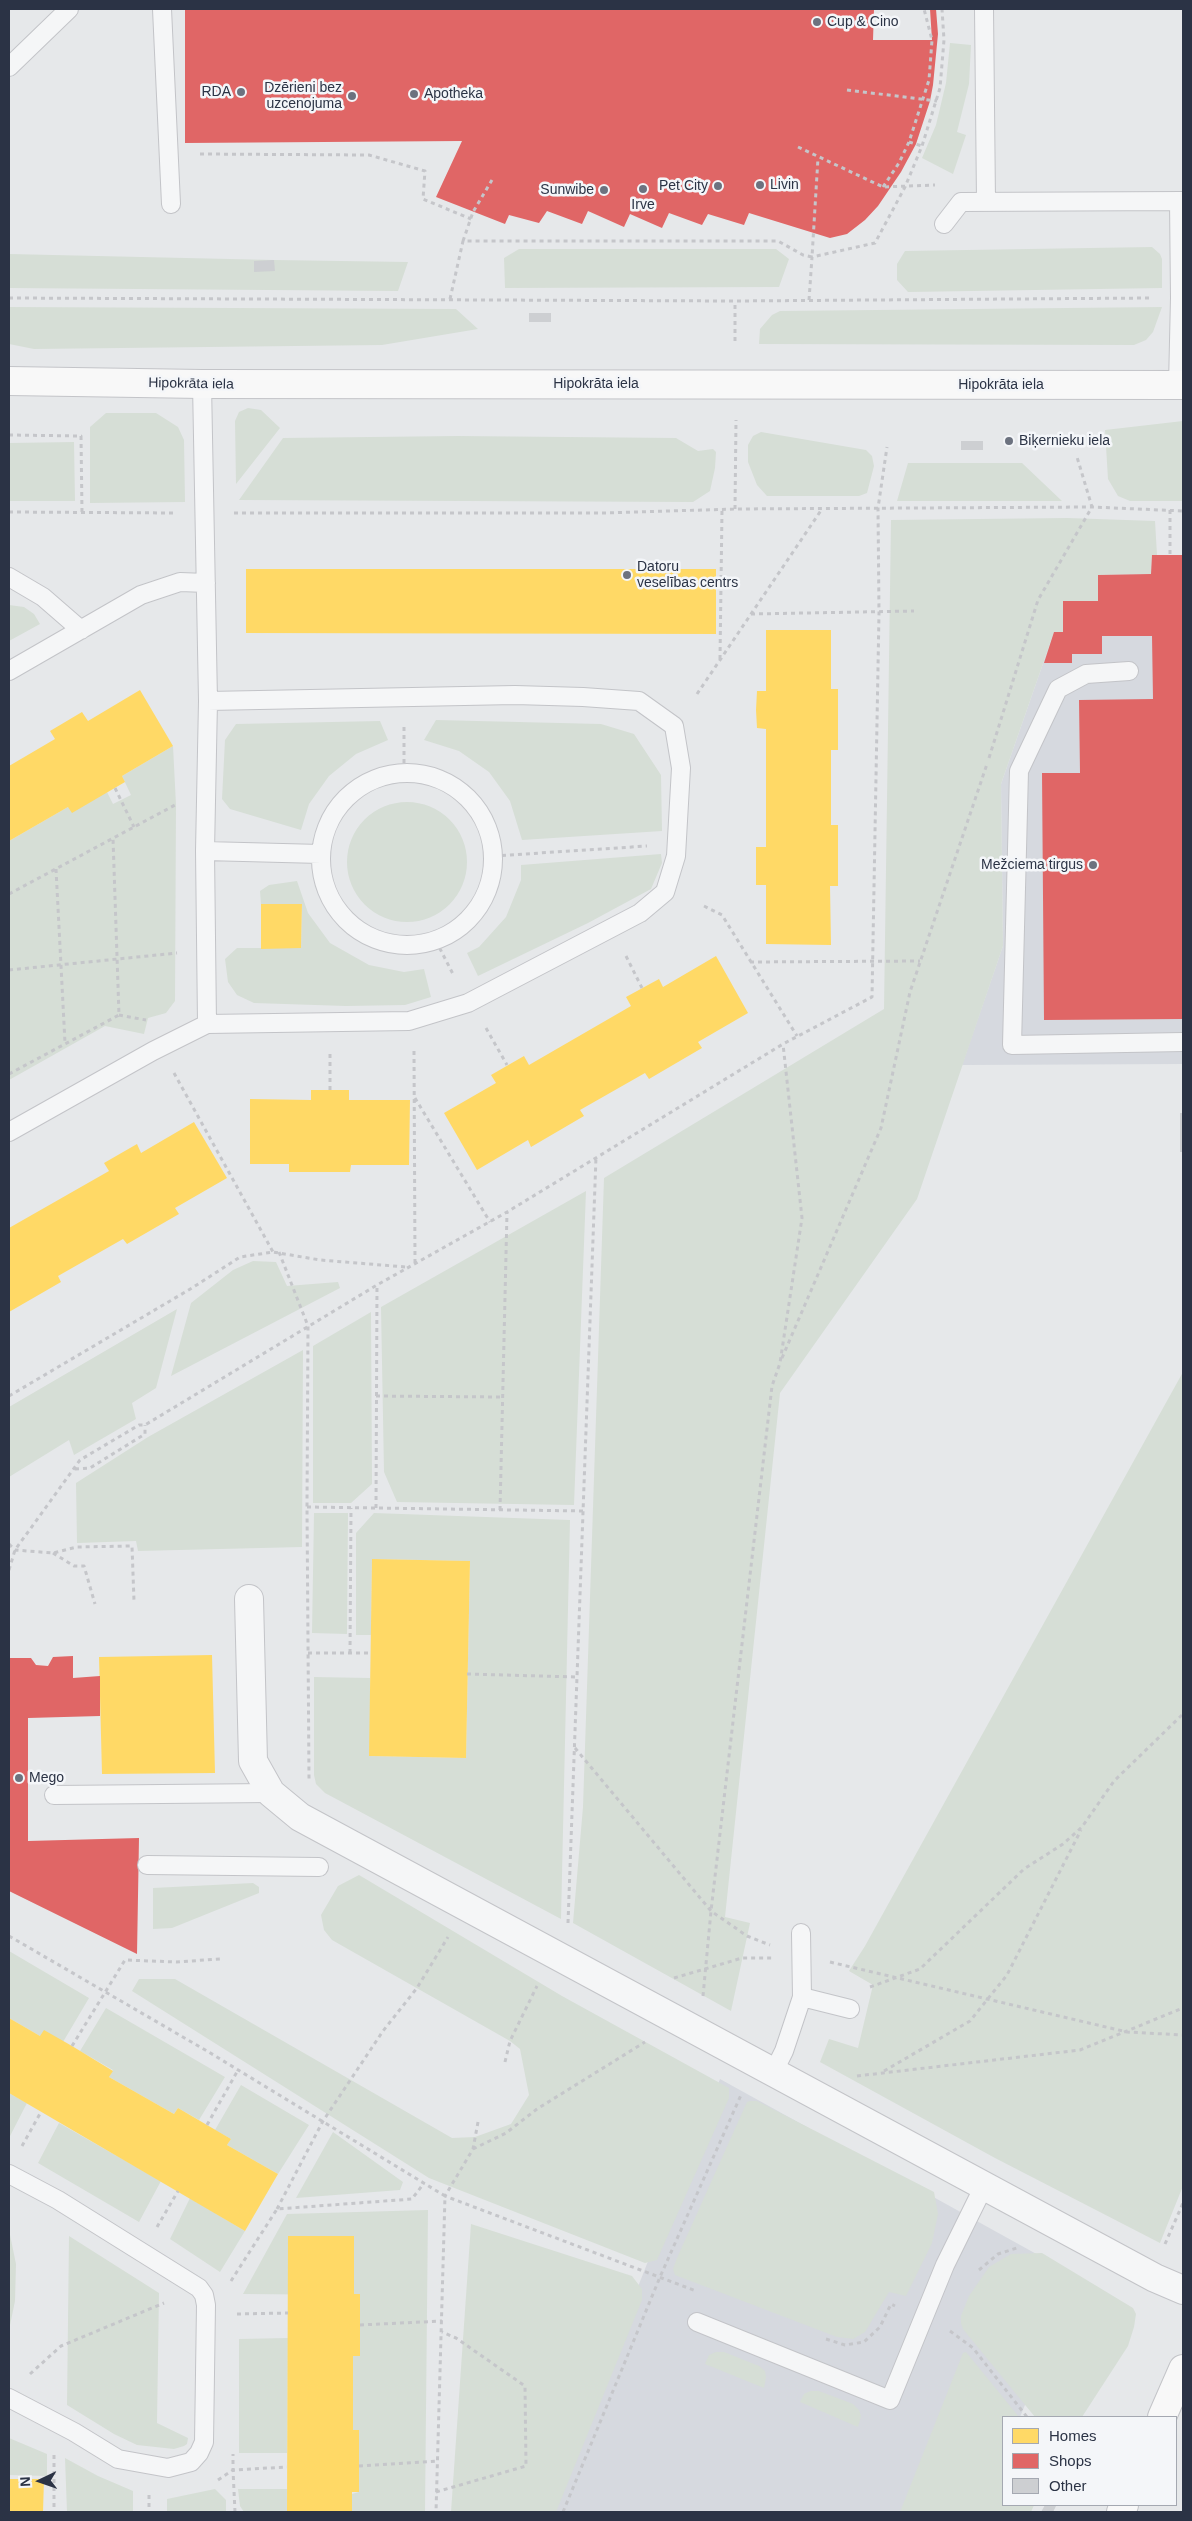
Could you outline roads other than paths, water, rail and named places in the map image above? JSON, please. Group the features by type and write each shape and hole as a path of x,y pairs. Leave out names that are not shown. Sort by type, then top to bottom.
{"street":[{"name":"Hipokrāta iela","path":"9,381 202,384 1181,385"},
{"path":"249,1599 253,1761 271,1793 300,1817 1155,2278 1183,2290"},
{"path":"1162,2416 1183,2369"}],"lane":[{"path":"9,67 69,9"},
{"path":"162,9 171,204"},
{"path":"984,9 986,202"},
{"path":"944,224 960,202 1181,200 1181,385"},
{"path":"202,384 208,701 206,851 207,1024"},
{"path":"9,578 43,598 81,630"},
{"path":"9,671 141,595 180,582 206,583"},
{"path":"1129,671 1086,674 1058,689 1020,771 1012,1045 1183,1042"},
{"path":"9,1132 153,1051 207,1024 410,1021 468,1003 640,913 665,892 676,856 681,768 674,726 639,701 583,696 515,695 208,701"},
{"path":"396,773 420,774 443,780 463,793 479,811 490,833 494,856 491,880 484,900 471,918 448,935 436,941 415,946 394,945 373,939 355,929 340,914 328,896 322,875 321,854 326,831 337,809 353,792 373,780 396,773"},
{"path":"206,851 321,854"},
{"path":"54,1795 271,1793"},
{"path":"147,1865 319,1867"},
{"path":"774,2071 784,2051 802,1997 801,1933"},
{"path":"802,1997 850,2009"},
{"path":"9,2174 58,2200 199,2288 204,2295 206,2305 204,2442 199,2453 191,2462 168,2468 118,2459 74,2432 9,2398"},
{"path":"697,2322 890,2400 945,2265 984,2186"}],"place":[{"name":"Cup & Cino","path":"817,22"},
{"name":"RDA","path":"241,92"},
{"name":"Apotheka","path":"414,94"},
{"name":"Dzērieni bez uzcenojuma","path":"352,96"},
{"name":"Livin","path":"760,185"},
{"name":"Pet City","path":"718,186"},
{"name":"Irve","path":"643,189"},
{"name":"Sunwibe","path":"604,190"},
{"name":"Biķernieku iela","path":"1009,441"},
{"name":"Datoru veselības centrs","path":"627,575"},
{"name":"Mežciema tirgus","path":"1093,865"},
{"name":"Mego","path":"19,1778"}]}
